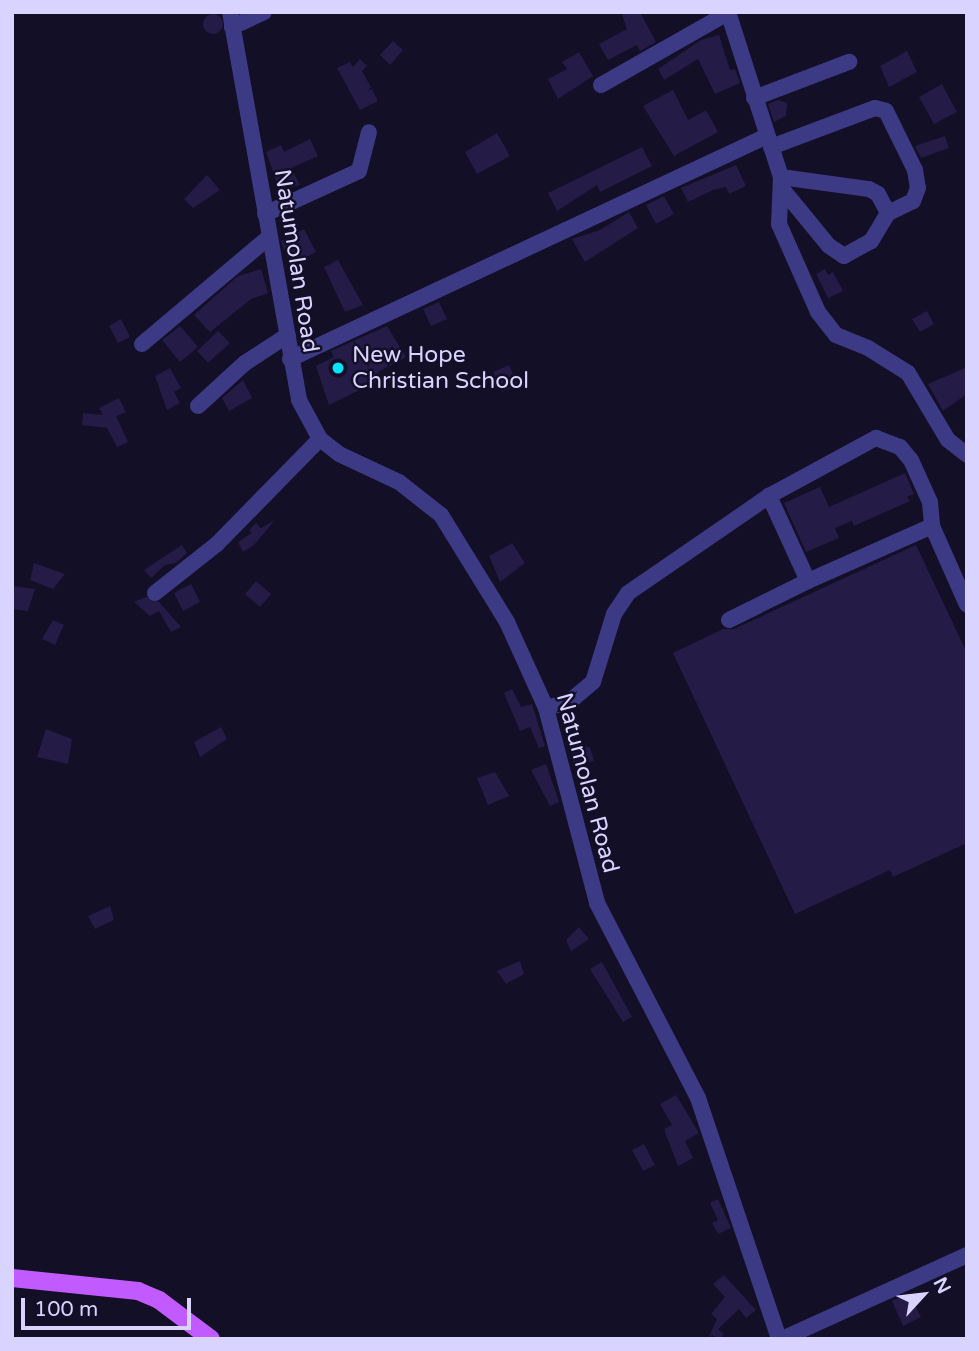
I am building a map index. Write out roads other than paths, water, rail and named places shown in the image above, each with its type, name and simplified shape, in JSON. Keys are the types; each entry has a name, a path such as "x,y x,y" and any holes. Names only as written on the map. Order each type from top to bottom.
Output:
{"main road":[{"path":"12,1278 138,1291 159,1300 211,1339"}],"street":[{"path":"231,20 264,12"},
{"path":"290,359 769,142 875,108 887,111 915,170 918,188 913,201 888,213 871,241 844,256 829,246 782,184 769,142 754,98 728,13 601,85"},
{"name":"Natumolan Road","path":"231,20 299,400 320,439 349,460 416,492 441,515 507,622 546,708 597,903 698,1098 780,1339"},
{"path":"754,98 849,62"},
{"path":"265,214 359,171 369,132"},
{"path":"782,184 869,189 882,199 888,213"},
{"path":"782,184 779,224 830,330 908,373 948,440 967,454"},
{"path":"142,344 269,237"},
{"path":"198,406 245,363 288,335"},
{"path":"155,593 217,544 320,439"},
{"path":"546,708 569,702 593,682 614,614 628,593 769,496 867,441 889,440 900,447 916,469 930,502 932,526 967,605"},
{"path":"769,496 808,581"},
{"path":"729,620 808,581 932,526"},
{"path":"780,1339 967,1255"}],"place":[{"name":"New Hope Christian School","path":"338,368"}]}
